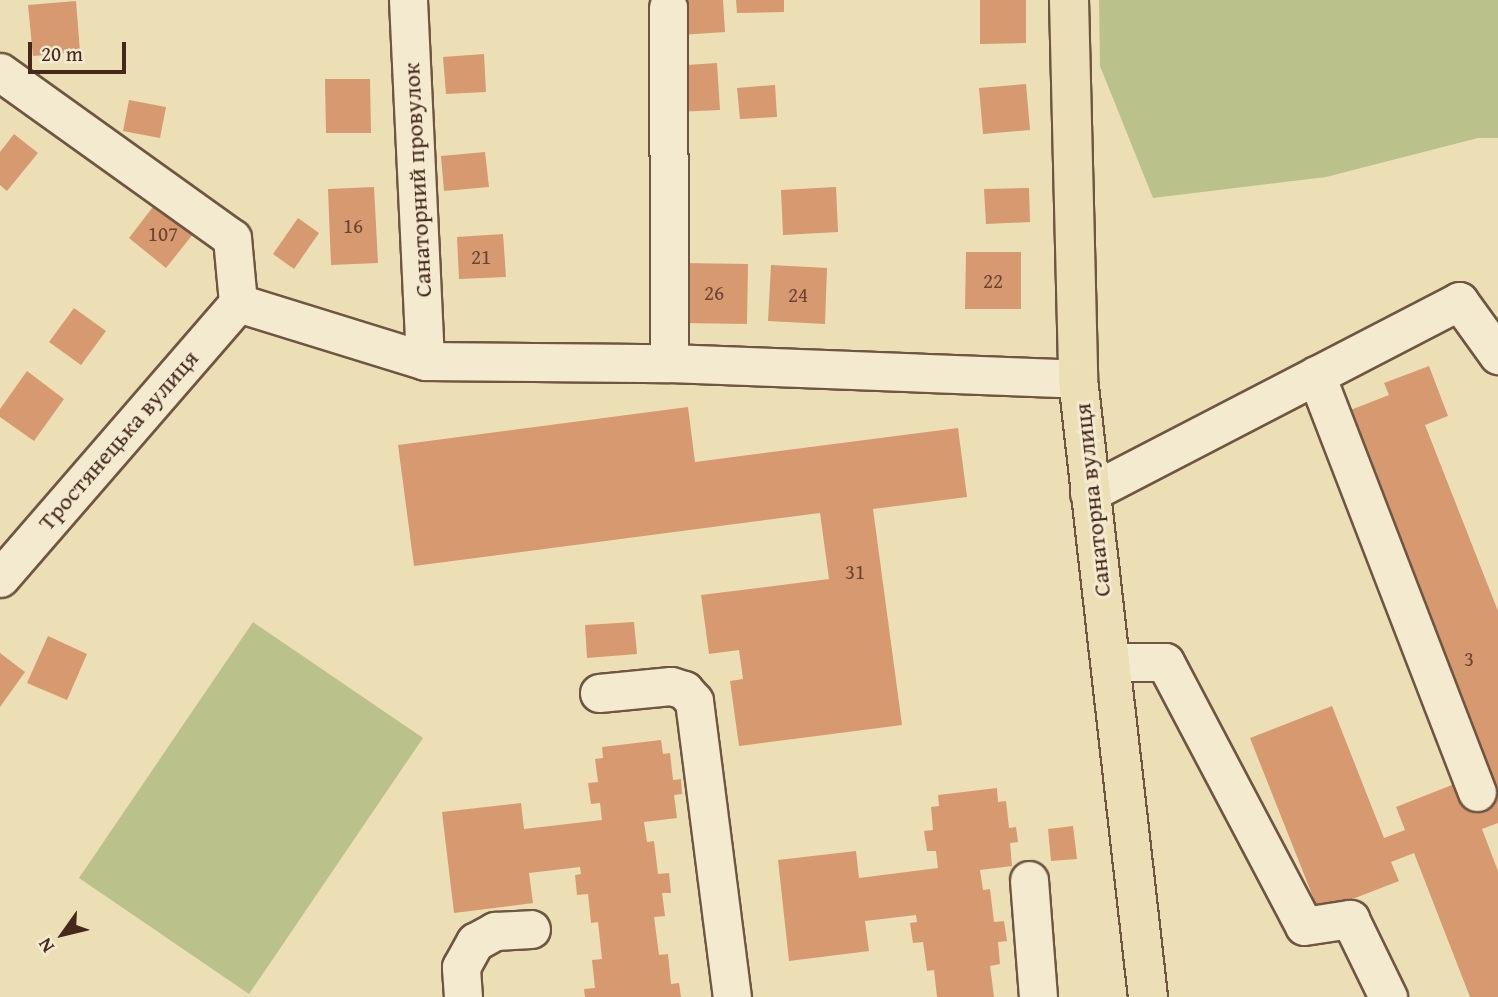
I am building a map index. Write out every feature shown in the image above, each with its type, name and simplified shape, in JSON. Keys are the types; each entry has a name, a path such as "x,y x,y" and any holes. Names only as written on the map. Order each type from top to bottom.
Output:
{"main road":[{"name":"Санаторна вулиця","path":"1069,0 1078,379 1148,997"}],"street":[{"name":"Санаторний провулок","path":"408,0 425,361"},
{"path":"668,7 669,363"},
{"path":"0,72 232,238 237,303 425,361 669,363 1078,379"},
{"path":"1089,492 1459,301 1498,355"},
{"name":"Тростянецька вулиця","path":"0,578 237,303"},
{"path":"1316,375 1477,792"},
{"path":"1109,662 1165,662 1304,926 1350,919 1388,997"},
{"path":"599,693 671,686 684,690 694,701 732,997"},
{"path":"1029,880 1038,997"},
{"path":"464,997 461,967 475,942 495,931 530,929"}],"green space":[{"path":"1099,0 1498,0 1498,138 1478,138 1326,177 1153,198 1100,66"},
{"path":"253,622 423,738 249,994 79,878"}],"building":[{"path":"678,0 723,0 725,32 680,35"},
{"path":"736,0 784,0 784,12 737,13"},
{"path":"980,0 1026,0 1026,43 980,44"},
{"path":"76,1 80,52 33,56 28,5"},
{"path":"484,54 486,92 446,94 443,57"},
{"path":"717,63 720,110 675,112 672,66"},
{"path":"325,79 370,79 371,133 326,133"},
{"path":"1026,84 1030,130 983,134 979,88"},
{"path":"775,85 777,117 740,119 737,88"},
{"path":"129,100 166,107 160,138 123,131"},
{"path":"14,134 38,153 7,191 0,185 0,152"},
{"path":"485,152 489,187 444,191 441,156"},
{"path":"374,187 378,263 331,265 328,189"},
{"path":"836,187 838,232 783,235 781,190"},
{"path":"1029,188 1030,222 986,224 984,189"},
{"path":"159,199 197,229 166,268 129,238"},
{"path":"298,218 319,233 294,269 273,254"},
{"path":"503,234 506,277 459,279 457,237"},
{"path":"966,252 1021,252 1021,309 965,309"},
{"path":"682,263 748,264 747,324 681,323"},
{"path":"771,265 827,268 825,324 768,321"},
{"path":"74,308 106,331 81,365 49,342"},
{"path":"1429,366 1448,416 1425,425 1498,611 1498,823 1482,829 1498,871 1498,997 1470,997 1414,853 1391,862 1399,881 1319,912 1250,738 1332,706 1384,838 1405,830 1396,807 1462,781 1343,413 1389,395 1384,383"},
{"path":"27,371 64,399 34,441 0,417 0,409"},
{"path":"688,407 695,462 958,428 967,497 873,509 902,725 739,746 730,681 743,679 739,650 709,654 701,595 829,579 820,513 414,566 398,445"},
{"path":"634,622 637,654 587,658 585,625"},
{"path":"48,636 87,654 67,700 27,683"},
{"path":"0,653 25,672 0,707"},
{"path":"661,740 663,754 670,753 673,780 681,779 682,794 674,795 677,818 644,822 647,842 654,841 658,874 669,873 671,893 662,893 665,916 654,917 659,955 668,954 671,984 679,983 681,997 585,997 584,989 595,988 592,960 602,959 598,922 591,923 588,894 577,895 575,875 581,874 580,867 529,873 533,903 454,913 442,812 521,803 524,829 602,820 600,803 591,804 588,783 598,782 595,759 603,758 602,747"},
{"path":"997,788 998,802 1006,801 1009,828 1016,827 1018,842 1010,843 1012,866 980,870 983,890 990,889 994,922 1004,921 1007,941 998,942 1000,964 990,966 994,997 937,997 934,970 927,971 923,942 913,943 910,923 917,922 916,915 865,921 869,951 789,961 778,860 856,851 859,878 938,868 936,851 927,851 924,831 933,830 931,807 939,806 938,795"},
{"path":"1073,826 1077,859 1051,861 1048,829"}]}
